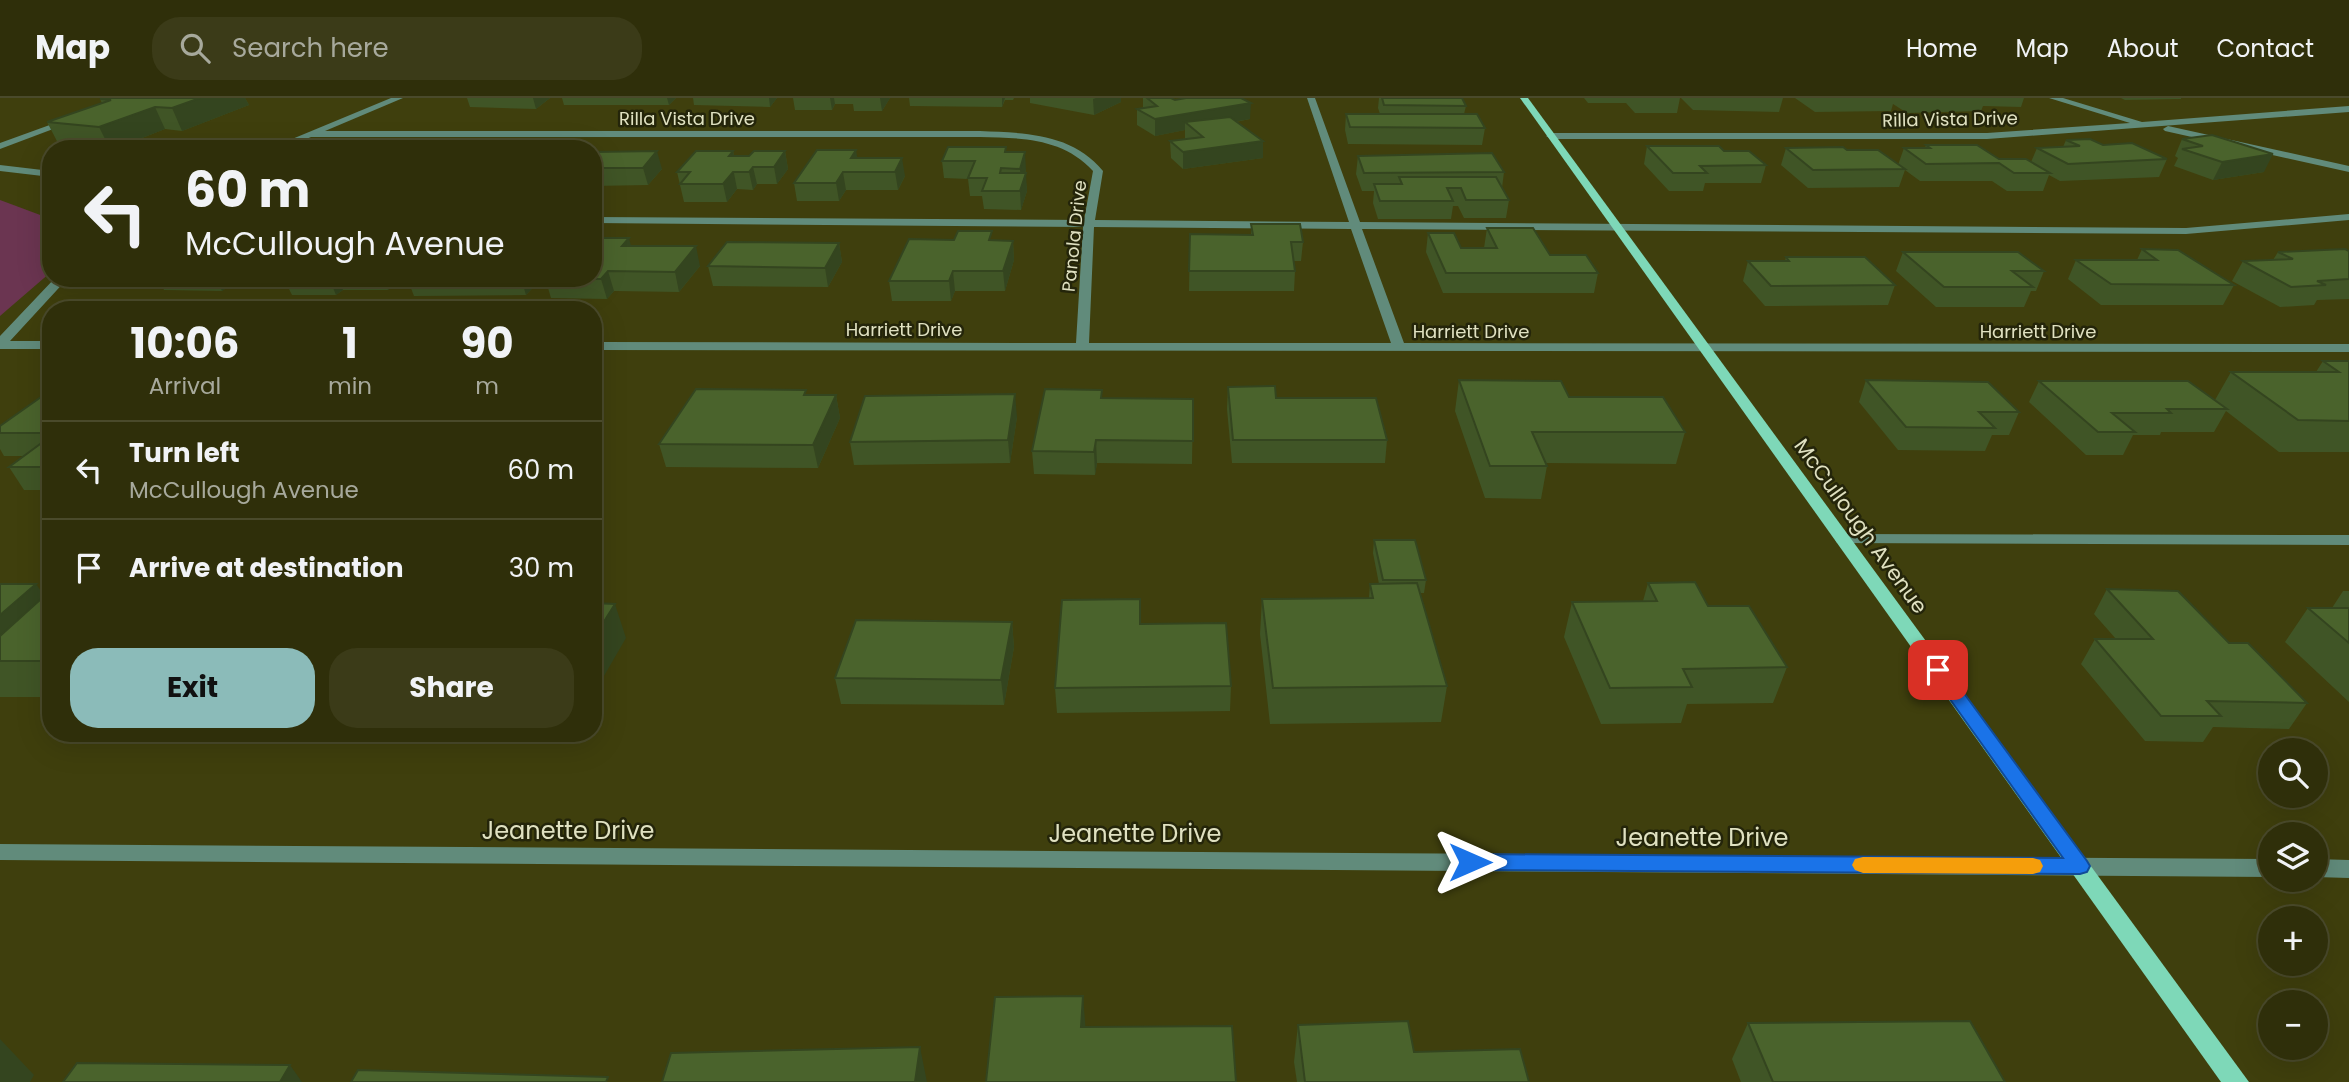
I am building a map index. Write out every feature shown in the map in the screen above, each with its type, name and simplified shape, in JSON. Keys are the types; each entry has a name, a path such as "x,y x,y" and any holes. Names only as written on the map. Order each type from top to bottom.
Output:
{"main road":[{"name":"McCullough Avenue","path":"1524,98 2236,1082"}],"street":[{"path":"293,140 399,98"},
{"path":"1311,98 1399,348"},
{"path":"2053,98 2149,125 2349,169"},
{"name":"Rilla Vista Drive","path":"1551,136 1987,136 2349,109"},
{"path":"0,146 84,116"},
{"name":"Rilla Vista Drive","path":"307,134 980,134 1025,136 1065,144"},
{"name":"Panola Drive","path":"1065,144 1088,157 1098,171 1089,221 1082,347"},
{"path":"0,168 42,173"},
{"path":"602,220 1089,221 2186,231 2349,217"},
{"path":"0,345 54,287"},
{"path":"0,345 42,345"},
{"name":"Harriett Drive","path":"602,346 2349,348"},
{"path":"1843,539 2349,540"},
{"name":"Jeanette Drive","path":"0,852 2258,868"},
{"path":"2328,868 2349,869"}],"shaded area":[{"path":"0,200 42,216 42,280 0,316"}],"building":[{"path":"200,98 172,108 155,107 99,127 47,122 111,100 100,99"},
{"path":"1147,98 1241,98 1251,103 1155,119 1137,109 1157,106"},
{"path":"1382,98 1462,98 1466,106 1384,105"},
{"path":"1346,114 1477,114 1485,128 1350,127"},
{"path":"1230,117 1263,141 1183,152 1170,141 1203,137 1185,122"},
{"path":"2212,135 2273,154 2222,162 2182,149 2203,146 2182,139"},
{"path":"2090,139 2103,145 2132,143 2167,159 2068,164 2037,148 2080,146 2066,140"},
{"path":"1926,145 1977,145 1999,159 2026,159 2050,173 2014,173 1999,163 1926,164 1904,148 1930,148"},
{"path":"1647,146 1719,146 1724,151 1749,151 1766,165 1700,166 1707,173 1673,173"},
{"path":"948,147 1006,147 1005,152 1025,152 1020,169 1001,168 1000,173 1026,173 1020,191 982,191 987,178 968,178 975,161 942,161"},
{"path":"1843,147 1847,150 1878,150 1905,169 1813,170 1786,148"},
{"path":"817,150 856,150 851,158 902,158 895,172 843,172 836,183 794,183"},
{"path":"657,151 643,168 602,168 602,152"},
{"path":"696,151 733,151 729,156 749,156 754,151 785,151 774,167 753,167 749,172 733,172 723,184 680,184 690,172 677,172"},
{"path":"1492,153 1504,172 1364,173 1358,156"},
{"path":"1399,177 1496,177 1509,200 1466,200 1461,188 1447,188 1453,201 1380,201 1374,184 1402,184"},
{"path":"1251,224 1300,224 1303,242 1291,242 1295,271 1189,271 1190,234 1253,235"},
{"path":"1487,228 1533,228 1550,255 1586,255 1598,273 1446,273 1428,233 1454,233 1461,248 1497,248"},
{"path":"958,231 992,231 989,240 1013,241 1003,271 953,271 949,281 889,281 909,239 954,240"},
{"path":"602,238 629,238 622,246 696,246 675,272 608,271 602,278"},
{"path":"727,242 839,243 825,268 708,266"},
{"path":"2142,249 2178,250 2234,285 2111,284 2076,260 2157,260"},
{"path":"2349,251 2349,279 2317,281 2326,285 2291,287 2243,261 2293,259 2278,252"},
{"path":"1903,252 2018,252 2044,271 2012,271 2033,287 1944,287"},
{"path":"1786,257 1865,257 1895,285 1771,286 1748,261 1789,261"},
{"path":"2323,361 2349,361 2349,421 2298,420 2231,372 2339,372"},
{"path":"1459,380 1561,381 1569,397 1663,397 1685,432 1532,432 1547,466 1490,466"},
{"path":"1866,380 1988,382 2019,412 1979,412 1995,428 1906,427"},
{"path":"2039,381 2188,381 2227,409 2112,413 2135,432 2098,432"},
{"path":"1275,386 1276,398 1376,398 1387,440 1233,440 1228,387"},
{"path":"696,389 806,390 804,395 836,395 813,445 659,444"},
{"path":"1045,389 1102,390 1101,398 1193,399 1193,441 1096,440 1094,452 1032,451"},
{"path":"1015,394 1008,440 850,442 865,396"},
{"path":"42,396 42,433 0,433 0,426"},
{"path":"42,443 42,467 9,467"},
{"path":"1374,540 1415,540 1426,580 1383,580"},
{"path":"1695,582 1708,606 1749,606 1787,667 1683,669 1692,687 1610,688 1572,602 1657,601 1648,583"},
{"path":"1417,583 1447,686 1273,688 1262,599 1373,598 1370,584"},
{"path":"0,584 36,584 0,615"},
{"path":"2107,589 2178,591 2229,643 2248,643 2307,703 2207,701 2221,716 2161,716 2095,639 2153,639"},
{"path":"42,598 42,661 0,661 0,636"},
{"path":"1140,599 1140,624 1226,623 1231,686 1055,688 1062,600"},
{"path":"602,603 615,604 602,625"},
{"path":"2308,608 2349,608 2349,643"},
{"path":"856,620 1012,622 1001,680 835,678"},
{"path":"1083,996 1081,1027 1232,1026 1236,1082 986,1082 995,997"},
{"path":"1408,1021 1414,1052 1520,1049 1529,1082 1305,1082 1298,1025"},
{"path":"1970,1021 2005,1082 1773,1082 1748,1023"},
{"path":"920,1047 915,1082 662,1082 671,1053"},
{"path":"77,1063 290,1065 280,1082 63,1082"},
{"path":"358,1070 608,1077 606,1082 351,1082"}],"slow traffic":[{"path":"1863,865 2033,866"}],"route":[{"path":"1470,862 2080,866 1938,670"}]}
